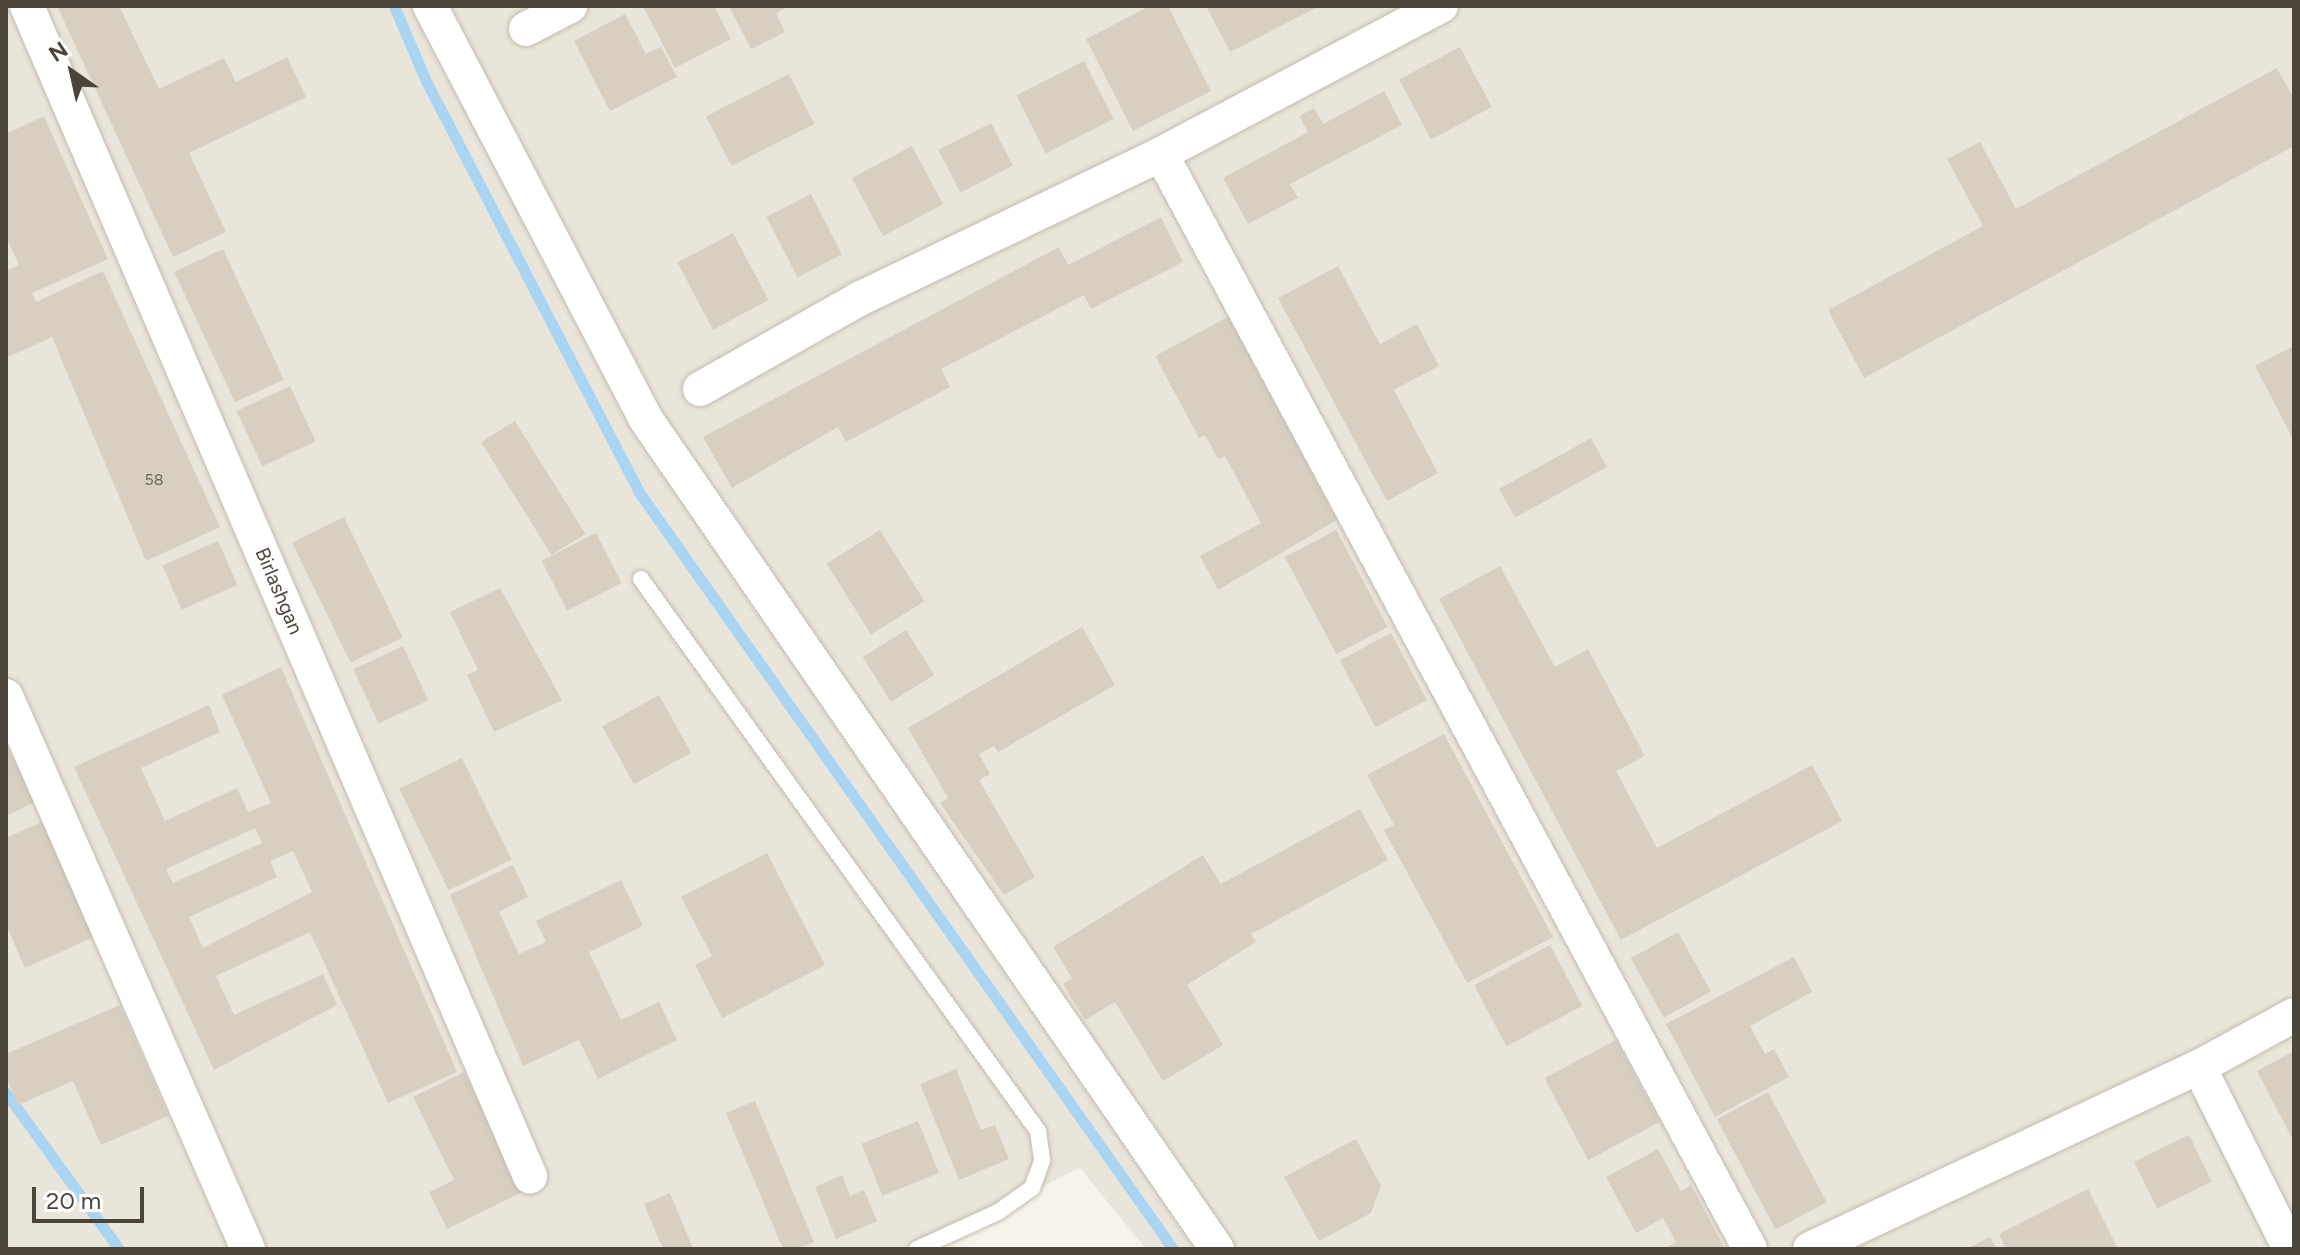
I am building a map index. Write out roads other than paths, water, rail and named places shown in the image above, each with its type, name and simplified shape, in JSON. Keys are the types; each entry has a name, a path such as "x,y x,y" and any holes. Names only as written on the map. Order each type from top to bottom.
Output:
{"street":[{"name":"Birlashgan","path":"27,6 530,1176"},
{"path":"430,6 645,418 1217,1249"},
{"path":"526,29 570,6"},
{"path":"700,389 859,299 1161,154 1441,6"},
{"path":"1161,154 1750,1249"},
{"path":"6,696 248,1249"},
{"path":"1810,1249 2199,1067 2294,1015"},
{"path":"2199,1067 2290,1249"}],"lane":[{"path":"641,579 1038,1131 1042,1161 1032,1188 998,1212 917,1249"}],"waterway":[{"path":"394,6 426,81 641,495 1173,1249"},
{"path":"6,1093 119,1249"}]}
